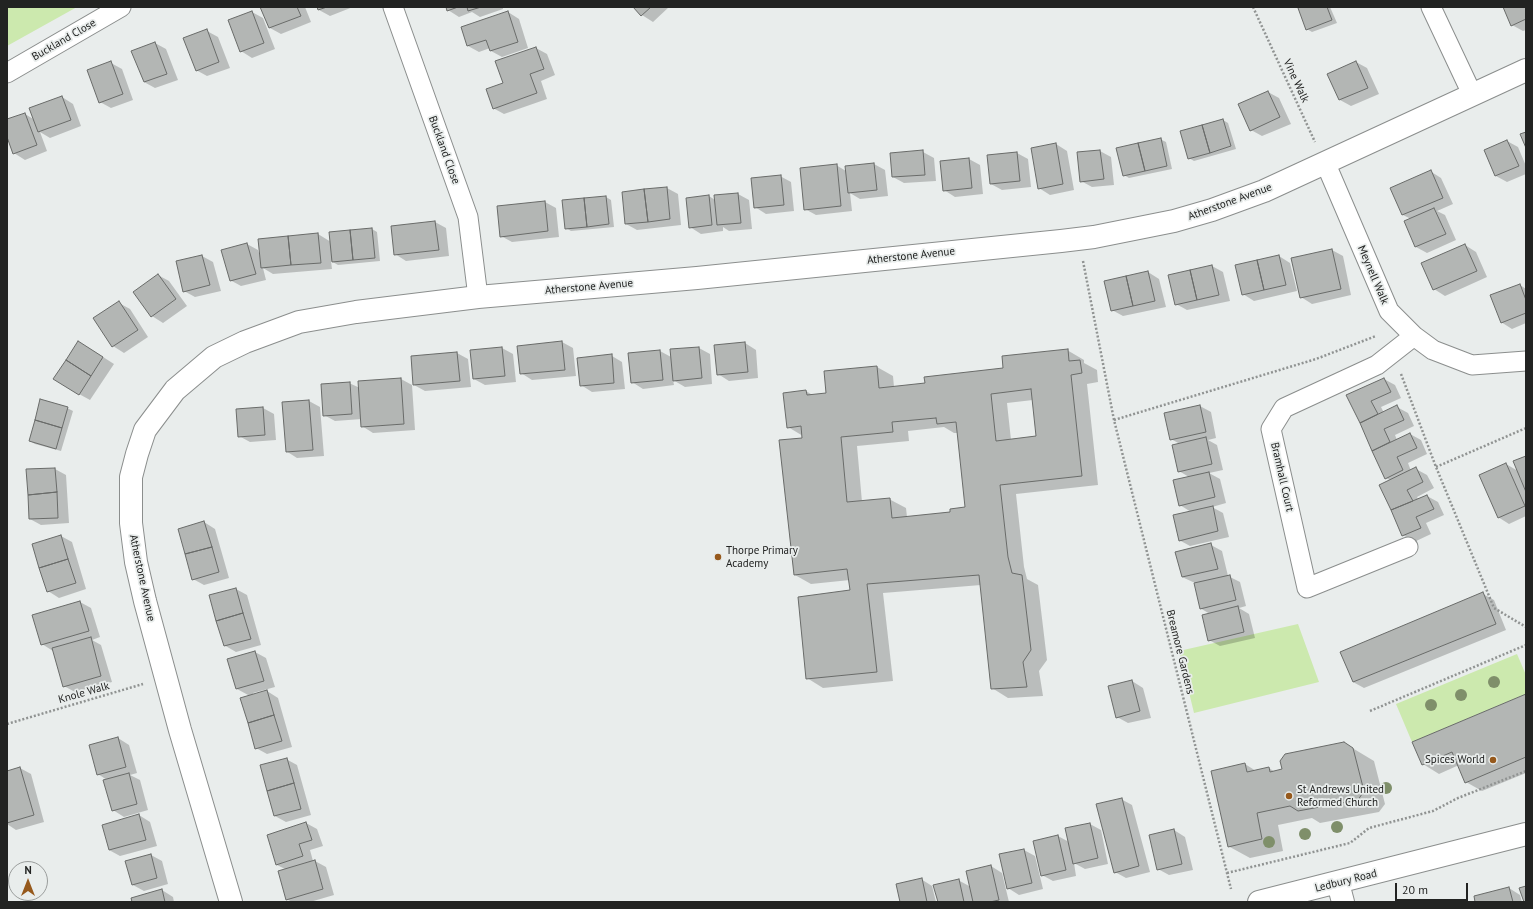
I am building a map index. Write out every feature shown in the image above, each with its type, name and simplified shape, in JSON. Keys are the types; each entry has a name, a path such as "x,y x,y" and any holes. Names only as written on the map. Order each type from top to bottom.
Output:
{"street":[{"name":"Buckland Close","path":"7,73 121,7"},
{"name":"Buckland Close","path":"393,7 468,217 478,297"},
{"path":"1431,7 1472,94"},
{"name":"Atherstone Avenue","path":"231,902 180,730 145,601 136,562 131,523 131,477 145,430 175,390 214,357 245,342 299,322 364,311 478,297 697,278 1094,237 1174,221 1212,210 1264,191 1526,70"},
{"name":"Meynell Walk","path":"1324,162 1389,311 1414,336 1433,350 1472,365 1526,361"},
{"name":"Bramhall Court","path":"1408,547 1307,588 1271,429 1284,408 1377,365 1414,336"},
{"name":"Ledbury Road","path":"1260,902 1341,893 1526,834"}],"path":[{"name":"Vine Walk","path":"1253,7 1324,162"},
{"name":"Breamore Gardens","path":"1081,253 1114,420 1231,889"},
{"path":"1114,420 1309,361 1381,334"},
{"path":"1393,353 1436,467 1494,608 1526,627"},
{"path":"1436,467 1526,428"},
{"path":"1370,711 1526,645"},
{"name":"Knole Walk","path":"7,724 166,678"},
{"path":"1227,873 1350,843 1369,828 1433,811 1458,798 1526,771"}],"green space":[{"path":"7,7 77,7 7,46"},
{"path":"1298,624 1319,682 1194,713 1179,651"},
{"path":"1517,654 1526,675 1526,694 1412,742 1396,704"}],"building":[{"path":"260,7 297,7 301,16 269,28"},
{"path":"317,7 327,7 318,10"},
{"path":"446,7 458,7 447,11"},
{"path":"467,7 481,7 468,11"},
{"path":"633,7 651,7 641,16"},
{"path":"1327,7 1332,20 1306,30 1298,8"},
{"path":"1503,7 1526,7 1526,19 1511,26"},
{"path":"252,11 264,43 240,52 228,20"},
{"path":"508,11 518,42 490,51 486,40 467,46 461,27"},
{"path":"207,29 219,62 196,71 183,38"},
{"path":"155,42 167,74 144,82 131,51"},
{"path":"536,47 544,69 530,74 537,93 493,109 486,89 503,83 495,61"},
{"path":"111,61 123,94 99,103 87,70"},
{"path":"1356,61 1368,88 1339,100 1327,74"},
{"path":"1268,91 1280,117 1250,131 1238,104"},
{"path":"62,96 71,120 38,132 29,108"},
{"path":"25,113 37,145 13,154 7,137 7,119"},
{"path":"1223,119 1231,146 1210,153 1202,125"},
{"path":"1202,125 1210,153 1188,159 1180,131"},
{"path":"1526,132 1526,148 1520,134"},
{"path":"1161,138 1167,166 1145,171 1138,143"},
{"path":"1507,140 1519,166 1495,176 1484,150"},
{"path":"1056,143 1063,184 1038,189 1031,148"},
{"path":"1138,143 1145,171 1123,176 1116,148"},
{"path":"923,150 925,175 892,177 890,153"},
{"path":"1100,150 1104,179 1080,182 1077,152"},
{"path":"1017,152 1020,181 990,184 987,155"},
{"path":"969,158 972,188 943,191 940,161"},
{"path":"874,163 877,190 848,193 845,166"},
{"path":"837,164 841,206 804,210 800,168"},
{"path":"1431,170 1443,198 1402,215 1390,188"},
{"path":"781,175 784,205 754,208 751,178"},
{"path":"667,187 670,219 648,222 644,189"},
{"path":"644,189 648,222 625,224 622,192"},
{"path":"738,193 741,223 717,225 714,195"},
{"path":"709,195 712,225 689,228 686,198"},
{"path":"606,196 609,224 587,227 584,198"},
{"path":"584,198 587,227 565,229 562,200"},
{"path":"545,201 548,231 500,237 497,206"},
{"path":"1434,208 1446,234 1415,247 1404,221"},
{"path":"435,221 439,250 394,255 391,226"},
{"path":"372,228 375,258 353,260 350,230"},
{"path":"350,230 353,260 332,262 329,232"},
{"path":"318,233 321,263 291,265 288,236"},
{"path":"288,236 291,265 261,268 258,239"},
{"path":"247,243 256,274 230,281 221,250"},
{"path":"1465,244 1477,271 1433,290 1421,263"},
{"path":"1332,249 1341,289 1300,298 1291,258"},
{"path":"202,255 210,285 183,292 176,261"},
{"path":"1279,255 1286,285 1264,290 1257,260"},
{"path":"1257,260 1264,290 1242,295 1235,265"},
{"path":"1212,265 1219,295 1197,300 1190,270"},
{"path":"1190,270 1197,300 1175,305 1168,275"},
{"path":"1148,271 1155,301 1133,306 1126,276"},
{"path":"158,274 176,299 151,317 133,292"},
{"path":"1126,276 1133,306 1111,311 1104,281"},
{"path":"1520,284 1526,300 1526,313 1501,323 1490,295"},
{"path":"119,301 138,330 112,347 93,318"},
{"path":"78,341 103,357 91,376 66,360"},
{"path":"562,341 565,370 520,374 517,346"},
{"path":"745,342 748,372 717,375 714,345"},
{"path":"502,347 505,376 473,379 470,350"},
{"path":"699,347 702,378 673,381 670,349"},
{"path":"1068,349 1069,361 1080,360 1082,373 1071,375 1082,476 1000,485 1008,557 1012,573 1022,575 1031,650 1023,662 1027,687 991,689 979,575 867,584 877,672 806,679 798,597 850,590 847,569 794,575 779,440 802,438 801,426 787,428 783,393 806,390 807,395 826,393 824,371 877,366 879,388 925,383 924,377 1003,368 1002,356","holes":["1031,389 1036,436 996,441 991,394","936,418 937,424 956,422 965,507 950,509 950,512 892,518 890,498 847,502 841,437 893,432 892,422"]},
{"path":"660,350 663,380 631,383 628,353"},
{"path":"457,352 460,381 413,385 411,356"},
{"path":"612,354 614,383 580,386 577,358"},
{"path":"66,360 91,376 79,395 53,379"},
{"path":"401,378 404,424 361,427 358,381"},
{"path":"1384,378 1391,392 1371,401 1378,414 1360,423 1346,395"},
{"path":"350,382 352,414 323,416 321,384"},
{"path":"40,399 68,407 62,428 35,420"},
{"path":"309,400 313,450 286,452 282,402"},
{"path":"1200,405 1206,432 1170,440 1164,413"},
{"path":"1397,405 1404,420 1384,429 1390,442 1372,451 1360,423"},
{"path":"263,407 265,435 238,437 236,409"},
{"path":"35,420 62,428 56,449 29,441"},
{"path":"1410,433 1417,448 1397,457 1403,470 1385,479 1372,451"},
{"path":"1206,437 1212,464 1178,472 1172,445"},
{"path":"1526,456 1526,492 1513,461"},
{"path":"1506,463 1525,506 1498,518 1479,475"},
{"path":"1416,467 1423,482 1407,490 1413,501 1391,510 1379,485"},
{"path":"55,468 57,492 28,495 26,469"},
{"path":"1209,472 1215,497 1179,506 1173,480"},
{"path":"57,492 58,518 29,519 28,495"},
{"path":"1427,495 1434,509 1416,517 1421,528 1402,536 1391,510"},
{"path":"1213,506 1218,531 1179,541 1173,515"},
{"path":"204,521 212,547 185,554 178,529"},
{"path":"61,535 68,559 39,568 32,544"},
{"path":"1211,543 1218,569 1182,577 1175,552"},
{"path":"212,547 219,572 192,580 185,554"},
{"path":"68,559 76,583 47,592 39,568"},
{"path":"1230,575 1236,600 1200,609 1194,583"},
{"path":"236,588 243,613 216,621 209,595"},
{"path":"1483,592 1496,624 1353,682 1340,652"},
{"path":"80,601 89,631 41,645 32,615"},
{"path":"1238,606 1244,632 1208,641 1202,615"},
{"path":"243,613 251,639 224,646 216,621"},
{"path":"91,637 101,676 63,687 52,648"},
{"path":"255,651 264,681 236,689 227,659"},
{"path":"1132,680 1140,711 1116,718 1108,686"},
{"path":"267,690 274,715 248,723 240,698"},
{"path":"1526,694 1526,757 1465,783 1452,752 1422,765 1412,742"},
{"path":"274,715 282,741 255,749 248,723"},
{"path":"118,737 126,767 97,775 89,745"},
{"name":"St Andrews United Reformed Church","path":"1344,742 1353,748 1364,791 1358,800 1298,811 1290,806 1257,813 1262,839 1228,847 1211,771 1245,763 1247,772 1269,767 1270,772 1282,769 1280,761 1285,754"},
{"path":"287,758 294,783 267,791 260,765"},
{"path":"20,767 34,815 7,823 7,771"},
{"path":"129,773 137,804 112,811 103,780"},
{"path":"294,783 301,809 274,816 267,791"},
{"path":"1122,798 1139,866 1114,873 1096,804"},
{"path":"139,814 146,840 109,850 102,825"},
{"path":"306,822 312,840 299,844 303,856 276,865 267,835"},
{"path":"1090,823 1098,858 1073,864 1065,828"},
{"path":"1174,829 1182,864 1157,870 1149,835"},
{"path":"1058,835 1066,870 1041,876 1033,841"},
{"path":"1024,849 1032,883 1007,889 999,854"},
{"path":"151,854 157,878 132,885 125,861"},
{"path":"315,860 323,889 286,900 278,871"},
{"path":"991,865 999,900 990,902 973,902 966,871"},
{"path":"922,878 927,902 900,902 896,884"},
{"path":"959,879 964,902 938,902 933,885"},
{"path":"1526,886 1526,902 1524,902 1519,888"},
{"path":"1509,887 1513,902 1475,902 1474,896"},
{"path":"162,889 165,902 132,902 131,898"}],"place":[{"name":"Thorpe Primary Academy","path":"718,557"},
{"name":"Spices World","path":"1493,760"},
{"name":"St Andrews United Reformed Church","path":"1289,796"}]}
